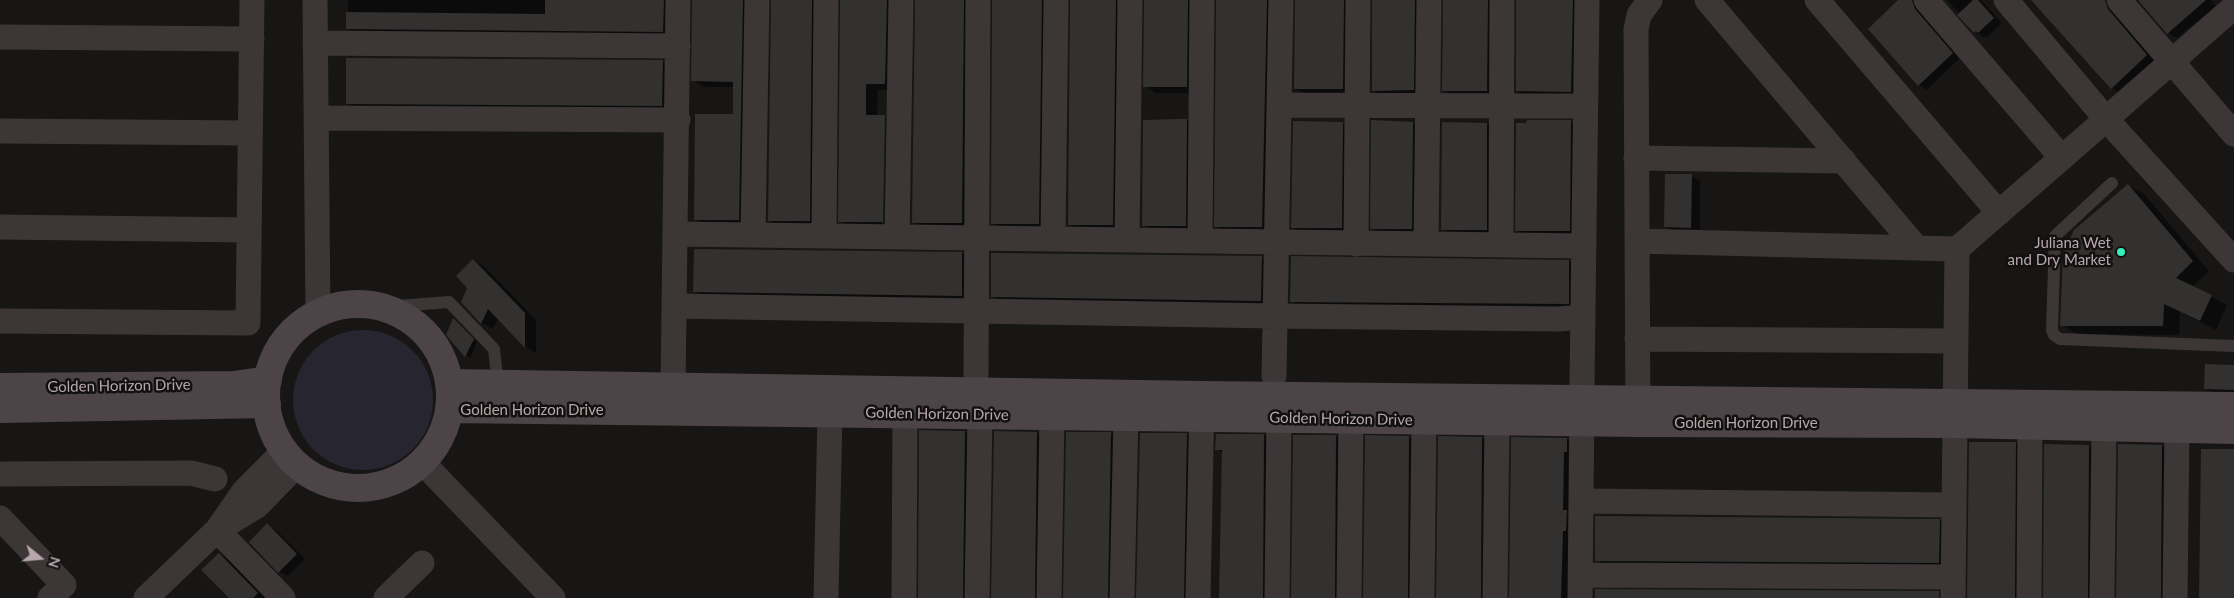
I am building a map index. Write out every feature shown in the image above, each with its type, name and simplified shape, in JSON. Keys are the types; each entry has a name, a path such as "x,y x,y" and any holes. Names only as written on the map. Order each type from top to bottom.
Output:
{"street":[{"path":"0,321 248,323 252,0"},
{"path":"315,0 318,313"},
{"path":"673,387 678,120 678,0"},
{"path":"753,235 757,0"},
{"path":"824,236 826,0"},
{"path":"897,236 901,0"},
{"path":"976,376 978,0"},
{"path":"1053,238 1056,0"},
{"path":"1127,240 1130,0"},
{"path":"1200,241 1202,0"},
{"path":"1274,376 1281,0"},
{"path":"1356,244 1358,0"},
{"path":"1426,244 1430,0"},
{"path":"1501,245 1502,0"},
{"path":"1587,0 1580,586 1953,588 1957,248"},
{"path":"1638,411 1636,29 1639,15 1650,0"},
{"path":"1707,0 1916,247"},
{"path":"1817,0 1999,213"},
{"path":"1926,0 2062,158"},
{"path":"2006,0 2101,124 2231,252"},
{"path":"2119,0 2234,134"},
{"path":"1637,241 1957,248 2101,124 2230,7"},
{"path":"0,37 252,39"},
{"path":"315,44 678,46"},
{"path":"1279,105 1585,106"},
{"path":"316,118 678,120"},
{"path":"0,131 250,133"},
{"path":"1636,158 1844,161"},
{"path":"0,227 249,230"},
{"path":"675,234 1584,246"},
{"path":"351,304 368,304 386,308 416,324 428,336 445,366 449,396 440,438 422,462 397,479 368,488 352,488 322,481 290,458 276,436 267,392 280,348 290,334 318,313 351,304"},
{"path":"674,306 1275,316 1558,319 1583,317"},
{"path":"1638,339 1956,342"},
{"name":"Golden Horizon Drive","path":"449,396 498,384 673,387 1202,406 1582,402 1638,411 1955,413 2234,406"},
{"name":"Golden Horizon Drive","path":"0,387 234,385 267,392"},
{"name":"Golden Horizon Drive","path":"0,409 267,392"},
{"name":"Golden Horizon Drive","path":"449,396 830,413 905,414 1126,416 1202,406 1278,418 1497,421 1582,402"},
{"path":"1198,598 1202,406"},
{"path":"826,598 830,413"},
{"name":"Golden Horizon Drive","path":"1955,413 2030,425 2234,430"},
{"path":"904,598 905,414"},
{"path":"977,598 980,414"},
{"path":"1049,598 1052,415"},
{"path":"1122,598 1126,416"},
{"path":"1277,598 1278,418"},
{"path":"1349,598 1351,419"},
{"path":"1422,598 1424,420"},
{"path":"1495,598 1497,421"},
{"path":"2029,598 2030,425"},
{"path":"2102,598 2104,427"},
{"path":"2175,598 2176,428"},
{"path":"158,594 218,530 244,491 290,458"},
{"path":"422,462 553,598"},
{"path":"0,474 190,473 215,479"},
{"path":"1581,501 1954,505"},
{"path":"0,518 64,584 50,598"},
{"path":"218,530 284,598"},
{"path":"391,596 422,563"}],"lane":[{"path":"2112,183 2055,236 2052,330 2054,335 2060,340 2234,346"},
{"path":"386,308 449,302 494,349 498,384"}],"shaded area":[{"path":"363,330 377,331 390,335 412,351 428,373 432,386 432,414 428,427 412,449 390,465 377,469 363,470 349,469 336,465 314,449 298,427 294,414 293,400 294,386 298,373 314,351 336,335 349,331"}],"building":[{"path":"545,0 664,0 663,32 346,29 346,12 545,14"},
{"path":"692,0 743,0 739,220 694,220 695,114 733,114 733,82 691,81"},
{"path":"771,0 812,0 810,221 768,221"},
{"path":"840,0 887,0 885,84 866,84 866,115 885,115 883,222 838,222"},
{"path":"915,0 964,0 962,223 912,223"},
{"path":"992,0 1042,0 1039,224 991,224"},
{"path":"1070,0 1116,0 1113,225 1068,225"},
{"path":"1144,0 1188,0 1187,87 1143,87"},
{"path":"1216,0 1267,0 1262,227 1214,227"},
{"path":"1295,0 1344,0 1343,89 1294,89"},
{"path":"1372,0 1415,0 1414,90 1372,91"},
{"path":"1443,0 1488,0 1487,91 1442,91"},
{"path":"1516,0 1573,0 1571,92 1516,91"},
{"path":"1898,0 1912,0 1915,9 1953,53 1918,86 1868,29"},
{"path":"1973,0 1978,0 1994,18 1978,33 1976,31 1974,33 1957,15"},
{"path":"2031,0 2105,0 2108,9 2147,55 2111,89"},
{"path":"2138,0 2206,0 2167,34"},
{"path":"346,58 663,60 662,106 346,104"},
{"path":"1187,119 1186,226 1142,226 1143,120"},
{"path":"1371,120 1413,122 1412,229 1370,229"},
{"path":"1527,120 1571,120 1570,231 1515,231 1516,123 1526,123"},
{"path":"1293,121 1343,122 1342,228 1291,228"},
{"path":"1442,122 1487,123 1487,230 1441,230"},
{"path":"1665,174 1692,174 1691,228 1664,227"},
{"path":"2128,184 2193,261 2176,278 2212,295 2200,321 2164,304 2163,326 2060,326 2063,254 2074,230"},
{"path":"694,249 962,252 962,296 693,292"},
{"path":"991,253 1262,256 1261,301 991,297"},
{"path":"1291,256 1569,260 1569,304 1290,302"},
{"path":"473,259 525,313 525,348 488,309 481,324 461,302 467,288 456,276"},
{"path":"453,318 474,339 465,357 446,335"},
{"path":"2205,364 2234,365 2234,390 2204,389"},
{"path":"919,430 965,431 963,598 918,598"},
{"path":"994,431 1037,432 1035,598 991,598"},
{"path":"1066,432 1111,432 1108,598 1063,598"},
{"path":"1140,433 1187,433 1184,598 1136,598"},
{"path":"1216,434 1264,434 1263,598 1219,598 1222,450 1215,450"},
{"path":"1293,435 1336,435 1335,598 1291,598"},
{"path":"1365,435 1409,436 1408,598 1363,598"},
{"path":"1438,436 1482,437 1481,598 1436,598"},
{"path":"1511,437 1567,438 1567,452 1564,452 1563,510 1567,510 1566,531 1563,531 1561,598 1509,598"},
{"path":"1969,442 2016,442 2015,598 1967,598"},
{"path":"2044,444 2089,445 2088,598 2043,598"},
{"path":"2118,444 2162,445 2161,598 2116,598"},
{"path":"2201,449 2234,449 2234,598 2199,598"},
{"path":"1595,516 1940,519 1939,563 1595,561"},
{"path":"267,523 297,554 278,573 249,542"},
{"path":"219,553 258,593 253,598 229,598 201,570"},
{"path":"1595,589 1939,591 1939,598 1595,598"}],"place":[{"name":"Juliana Wet and Dry Market","path":"2121,252"}]}
